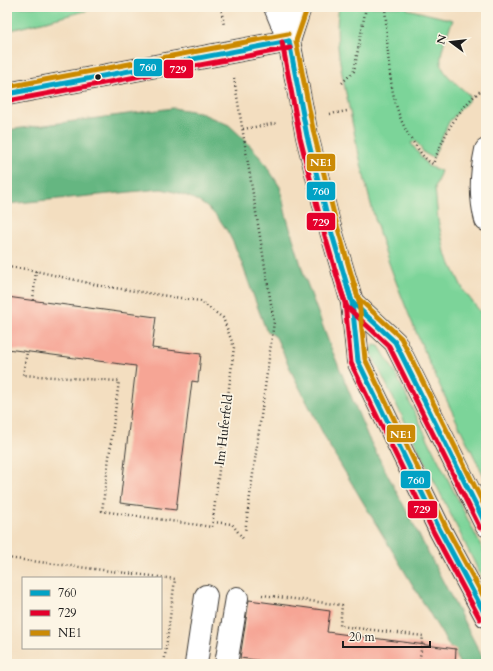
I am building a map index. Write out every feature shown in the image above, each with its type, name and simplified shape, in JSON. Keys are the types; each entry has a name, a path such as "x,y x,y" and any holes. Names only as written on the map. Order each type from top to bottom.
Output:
{"main road":[{"path":"275,7 289,41 309,144 329,224 352,302 358,361 440,530 486,616"},
{"path":"289,41 300,7"},
{"path":"7,94 289,41"},
{"path":"486,150 482,168 482,192 486,220"},
{"path":"352,302 395,342 486,525"},
{"path":"196,664 206,596"},
{"path":"226,664 237,598"}],"path":[{"path":"342,83 354,71 366,7"},
{"path":"385,7 394,96 398,116 405,132 427,161 433,164 441,141 452,122 486,87"},
{"path":"243,129 274,322 246,532"},
{"name":"Im Huferfeld","path":"7,267 36,271 102,286 200,301 223,318 234,346 213,522"},
{"path":"33,300 36,271"},
{"path":"27,352 23,375 119,381 102,511 212,527 213,522 232,524 244,540"},
{"path":"7,558 159,577"},
{"path":"162,577 175,579 164,664"},
{"path":"261,595 342,605 340,626 423,636 420,664"}],"green space":[{"path":"7,7 101,7 7,31"},
{"path":"339,7 407,7 407,9 453,20 442,52 441,64 449,76 470,96 468,101 449,122 433,158 424,153 416,141 411,143 428,166 441,171 435,187 438,220 445,252 464,291 486,319 486,480 428,360 382,244 364,178 342,73 337,33"},
{"path":"173,108 198,112 229,125 248,143 264,162 280,187 286,215 304,275 329,343 368,437 486,664 460,664 330,447 293,375 276,337 266,330 239,255 225,227 216,216 194,199 179,193 161,189 7,204 7,130"},
{"path":"374,345 379,346 393,369 486,556 486,586 370,351"}],"building":[{"path":"7,297 156,317 152,348 201,354 198,382 192,381 176,510 120,503 136,366 7,349"},
{"path":"249,600 330,611 327,632 456,649 455,664 287,664 240,658"}],"transit line":[{"name":"NE1","path":"307,9 296,41 314,134 336,222 359,301 365,359 446,527 486,601"},
{"name":"NE1","path":"7,87 288,34"},
{"name":"760","path":"289,41 307,136 329,224 352,302 358,361 440,530 486,616"},
{"name":"760","path":"7,94 289,41"},
{"name":"729","path":"282,42 300,138 322,226 345,303 351,363 434,533 480,619"},
{"name":"729","path":"8,101 290,48"},
{"name":"NE1","path":"354,284 358,298 401,338 486,509"},
{"name":"760","path":"347,286 352,302 395,342 486,525"},
{"name":"729","path":"340,288 347,307 389,346 480,528"}]}
